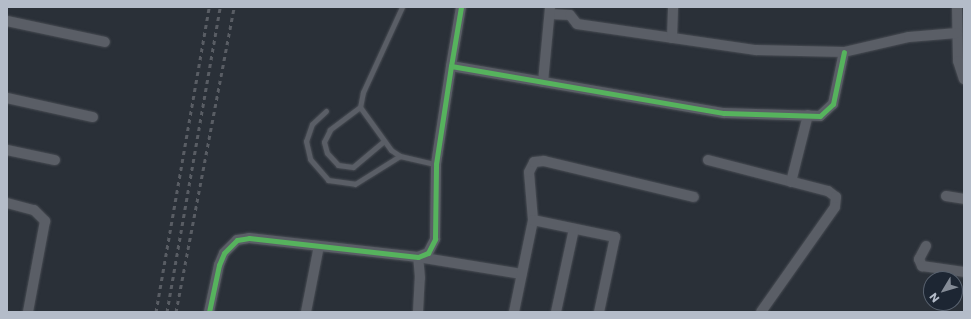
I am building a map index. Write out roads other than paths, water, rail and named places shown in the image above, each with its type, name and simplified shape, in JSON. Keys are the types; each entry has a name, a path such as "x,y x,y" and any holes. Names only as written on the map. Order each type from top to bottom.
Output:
{"street":[{"path":"418,257 428,253 435,239 436,164 461,7"},
{"path":"672,38 673,7"},
{"path":"957,7 958,60 964,80"},
{"path":"543,82 550,10 570,15 577,24 756,50 844,52 909,38 957,33"},
{"path":"7,21 105,42"},
{"path":"451,66 724,113 820,116 834,104 844,52"},
{"path":"7,98 93,116"},
{"path":"791,182 808,116"},
{"path":"7,150 55,160"},
{"path":"708,160 833,193 837,202 761,312"},
{"path":"514,312 533,220 529,172 534,162 544,161 694,197"},
{"path":"946,196 964,199"},
{"path":"7,204 34,210 45,221 28,312"},
{"path":"533,220 615,237 600,312"},
{"path":"556,312 574,229"},
{"path":"209,312 219,265 224,253 237,240 249,238 418,257 522,274"},
{"path":"306,312 319,246"},
{"path":"926,246 919,259 922,266 964,272"},
{"path":"418,257 420,278 418,312"}],"lane":[{"path":"384,141 352,167 338,165 327,153 324,142 330,130 360,107 363,92 402,7"},
{"path":"360,107 384,141 400,156 436,164"},
{"path":"326,111 312,124 306,141 310,159 328,180 355,184 400,156"}],"railway":[{"path":"156,312 209,7"},
{"path":"167,312 220,7"},
{"path":"176,312 234,7"}]}
